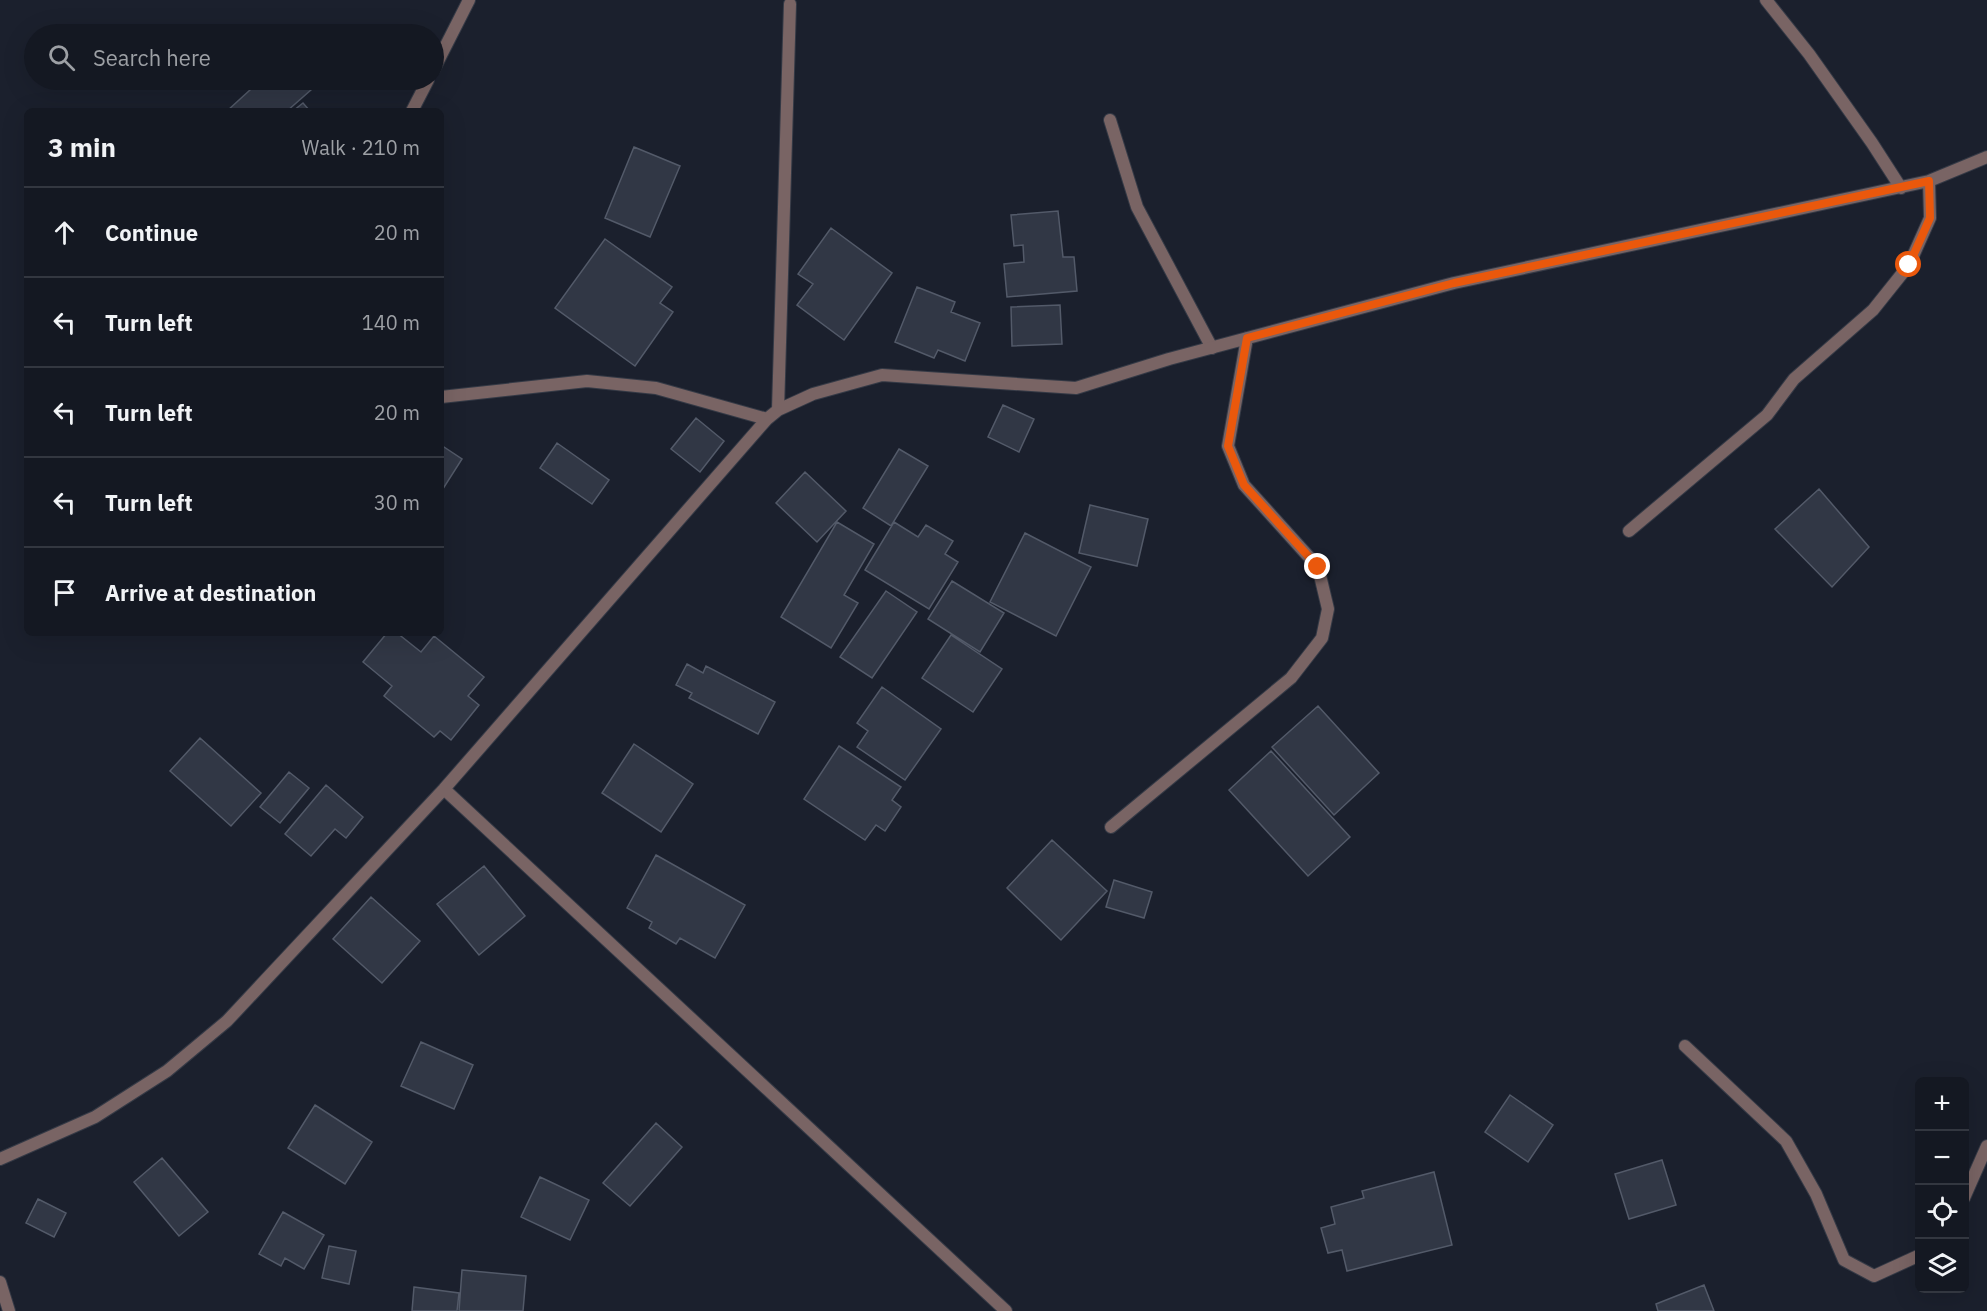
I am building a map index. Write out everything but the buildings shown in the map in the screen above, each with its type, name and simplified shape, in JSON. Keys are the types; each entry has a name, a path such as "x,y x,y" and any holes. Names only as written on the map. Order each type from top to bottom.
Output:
{"street":[{"path":"444,49 468,0"},
{"path":"1766,0 1809,54 1901,188"},
{"path":"778,410 790,4"},
{"path":"414,108 423,90"},
{"path":"1110,120 1137,207 1212,348"},
{"path":"0,1159 96,1117 167,1071 227,1022 444,789 767,419 778,410 813,394 882,375 1076,388 1247,338 1454,283 1929,181 1987,157"},
{"path":"1629,531 1767,415 1794,379 1873,310 1909,265 1930,218 1929,181"},
{"path":"1111,827 1292,678 1322,638 1328,609 1318,567 1244,485 1228,446 1247,338"},
{"path":"444,397 587,381 656,388 767,419"},
{"path":"444,789 1006,1311"},
{"path":"1685,1046 1786,1141 1816,1194 1844,1260 1874,1276 1915,1257"},
{"path":"1969,1189 1987,1146"},
{"path":"0,1282 9,1311"}],"route":[{"path":"1318,567 1244,485 1228,446 1247,338 1454,283 1929,181 1930,218 1909,265"}]}
